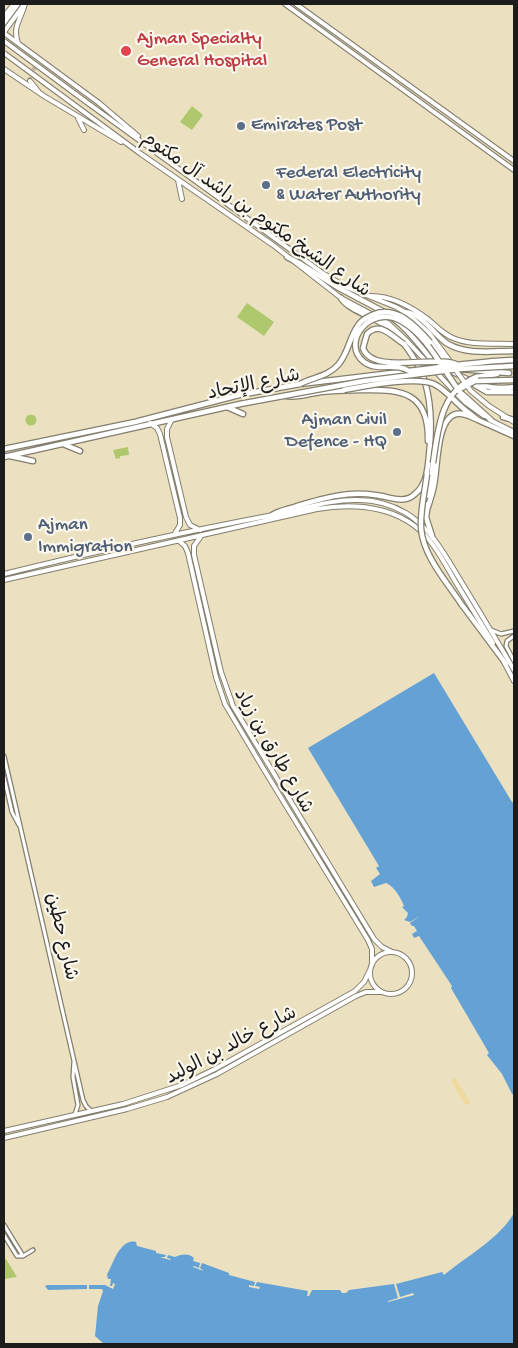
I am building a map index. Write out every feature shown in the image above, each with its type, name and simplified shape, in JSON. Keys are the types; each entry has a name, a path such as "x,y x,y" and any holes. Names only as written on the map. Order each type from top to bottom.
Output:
{"highway":[{"path":"287,257 384,312 405,328 436,363 488,392 514,392"},
{"path":"341,298 346,304 386,326 404,344 419,367 428,389 432,422 421,518 424,540 430,556 462,605 506,664"},
{"path":"300,384 323,376 336,367 346,353 357,327 364,319 374,314 389,312 404,318 416,327 445,362 458,369"},
{"path":"405,312 416,315 443,340 455,347 469,350 514,351"},
{"path":"409,370 373,366 363,361 358,355 356,344 362,327 381,316 394,318 406,324 424,342 460,392 491,420"},
{"path":"404,344 387,331 378,329 371,330 367,334 363,348 368,357 378,362 443,361 465,371 512,372"},
{"name":"شارع الإتحاد","path":"6,456 283,394 514,360"},
{"name":"شارع الإتحاد","path":"4,449 135,422 239,396 300,384 409,370 514,366"},
{"path":"432,536 427,521 428,507 441,418 453,394 461,384 476,376 512,372"},
{"path":"453,394 465,385 475,381 514,380"},
{"path":"470,381 491,388 514,387"},
{"path":"283,394 294,397 400,382 425,382 443,390 478,420"},
{"path":"344,390 388,390 402,392 414,399 424,412 427,423 429,458"},
{"path":"227,407 243,414"},
{"path":"428,507 434,484 441,435 445,422 451,416 458,413 466,414 514,434"},
{"path":"503,417 514,421"},
{"path":"61,444 80,451"},
{"path":"6,456 33,461"},
{"path":"272,515 282,510 342,494 361,493 406,499 417,492 427,474"}],"main road":[{"path":"4,16 16,4"},
{"path":"4,23 16,4"},
{"path":"24,4 4,33 104,107 133,130 143,142"},
{"path":"19,45 16,29 24,4"},
{"path":"285,4 514,170"},
{"path":"296,4 514,161"},
{"path":"4,41 19,45"},
{"name":"شارع الشيخ مكتوم بن راشد آل مكتوم","path":"4,41 313,266 340,284 405,312 429,333 458,369 471,391 503,417"},
{"name":"شارع الشيخ مكتوم بن راشد آل مكتوم","path":"4,53 178,180 272,245 341,298 388,323 466,403 514,434"},
{"path":"37,58 43,57"},
{"path":"4,65 10,74"},
{"path":"41,67 54,71"},
{"path":"4,70 76,116 128,144"},
{"path":"376,70 387,74 402,85 410,85"},
{"path":"66,79 74,79"},
{"path":"30,81 44,96"},
{"path":"76,116 84,130"},
{"path":"178,180 182,199"},
{"path":"367,296 377,295 406,305 455,339 468,342 514,344"},
{"path":"172,419 167,429 168,443 185,514 190,525 200,530"},
{"path":"150,423 158,431 179,514 180,526 174,536"},
{"path":"162,444 164,442 168,443"},
{"path":"171,455 176,460"},
{"path":"177,481 180,475"},
{"path":"4,574 272,515 338,502 372,501 388,505 405,513 418,522 432,536 514,670"},
{"path":"4,580 336,506 365,507 395,514 413,525 429,540 506,664 514,681"},
{"path":"179,514 182,516 185,514"},
{"name":"شارع طارق بن زياد","path":"200,536 195,543 194,549 196,566 216,652 233,706 374,939 382,947 392,952"},
{"name":"شارع طارق بن زياد","path":"179,541 187,550 216,676 226,704 368,940 372,954 372,965"},
{"path":"191,568 196,566"},
{"path":"211,653 216,652"},
{"path":"268,776 273,773"},
{"path":"392,952 408,960 412,978 406,988 398,993 389,994 381,992 372,981 370,970 380,955 392,952"},
{"name":"شارع خالد بن الوليد","path":"4,1131 144,1098 187,1082 215,1069 358,988 367,978 370,970"},
{"name":"شارع خالد بن الوليد","path":"4,1138 156,1101 218,1074 361,993 381,992"},
{"path":"313,1014 316,1019"},
{"path":"187,1082 189,1088"},
{"path":"57,1119 58,1125"}],"street":[{"path":"491,630 499,634 514,632"},
{"path":"508,633 505,637 510,639"},
{"path":"514,636 506,646 514,661"},
{"name":"شارع حطين","path":"4,756 83,1100 92,1111"},
{"name":"شارع حطين","path":"4,780 12,812 20,825"},
{"path":"8,797 14,798"},
{"name":"شارع حطين","path":"74,1056 73,1077 78,1104 75,1114"},
{"path":"4,1225 23,1256"},
{"path":"4,1235 16,1255 23,1256 32,1250"}],"green space":[{"path":"192,106 203,115 192,130 180,122"},
{"path":"247,303 274,322 264,336 237,317"},
{"path":"31,414 37,420 31,426 25,420"},
{"path":"128,447 129,455 120,456 120,458 116,459 113,450"},
{"path":"6,1259 17,1277 4,1279 4,1260"}],"sand":[{"path":"454,1078 470,1102 469,1105 465,1104 452,1083"}],"water":[{"path":"434,673 514,803 514,1094 512,1094 502,1074 487,1055 489,1053 451,988 452,986 419,936 414,938 412,934 417,931 410,923 420,916 410,922 404,920 408,913 402,907 404,906 403,903 394,889 386,883 374,887 371,881 380,874 376,868 379,866 308,748"},
{"path":"514,1213 514,1344 104,1344 95,1336 98,1306 103,1291 102,1289 89,1289 89,1285 105,1285 113,1289 115,1284 113,1283 110,1286 111,1279 108,1279 107,1275 121,1248 130,1242 136,1242 137,1246 166,1255 165,1257 160,1257 170,1260 167,1258 168,1255 175,1257 190,1255 194,1258 193,1261 200,1263 199,1268 193,1267 204,1271 200,1268 202,1263 229,1273 229,1275 255,1282 254,1286 249,1285 249,1287 259,1289 260,1287 255,1286 257,1282 308,1291 307,1296 309,1296 312,1290 340,1290 342,1293 346,1293 349,1290 394,1284 398,1298 388,1302 414,1295 413,1293 400,1297 396,1284 442,1272 444,1275 492,1239"},
{"path":"87,1285 87,1289 48,1290 45,1286"}],"tunnel":[{"path":"30,81 31,71 41,67"}],"place":[{"name":"Ajman Specialty General Hospital","path":"126,51"},
{"name":"Emirates Post","path":"241,126"},
{"name":"Federal Electricity & Water Authority","path":"266,185"},
{"name":"Ajman Civil Defence - HQ","path":"397,432"},
{"name":"Ajman Immigration","path":"28,537"}]}
